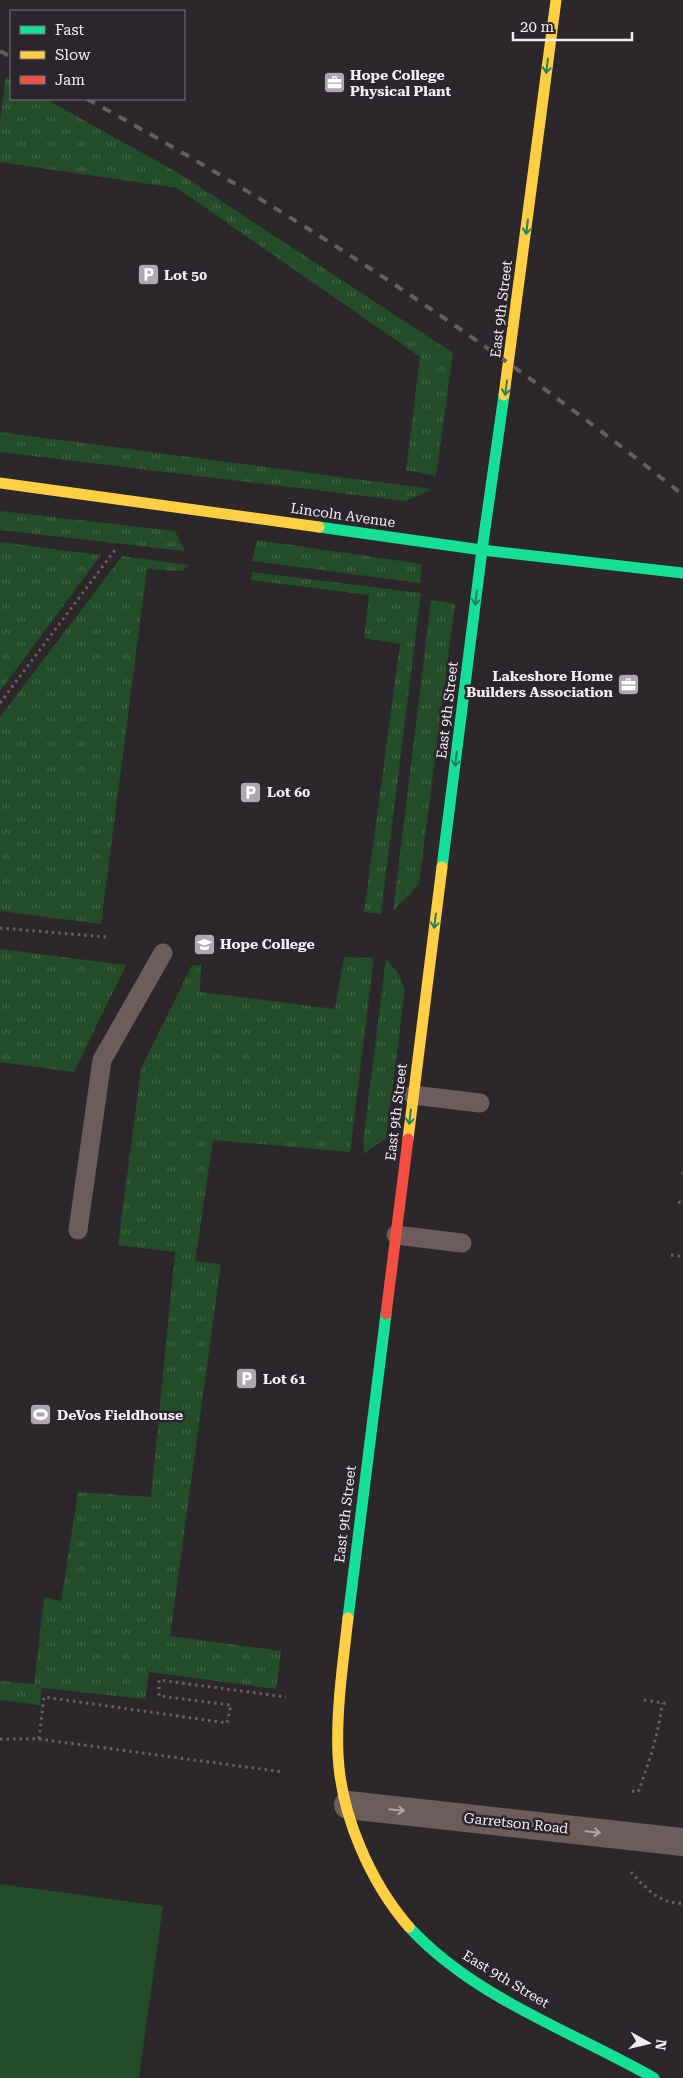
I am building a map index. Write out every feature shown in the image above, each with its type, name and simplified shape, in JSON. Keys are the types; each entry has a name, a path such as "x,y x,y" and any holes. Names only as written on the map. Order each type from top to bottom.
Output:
{"main road":[{"name":"East 9th Street","path":"556,0 509,363 482,550 352,1581 339,1720 339,1766 348,1805 364,1855 387,1898 408,1926 433,1950 472,1979 518,2006 654,2078"},
{"name":"Lincoln Avenue","path":"0,483 482,550 683,573"}],"street":[{"name":"Garretson Road","path":"348,1805 683,1842"}],"lane":[{"path":"78,1230 102,1060 163,953"},
{"path":"413,1095 480,1103"},
{"path":"396,1235 462,1243"}],"path":[{"path":"0,703 115,550"},
{"path":"0,928 106,937"},
{"path":"678,1202 683,1203"},
{"path":"671,1255 683,1258"},
{"path":"39,1739 44,1697 227,1723 231,1705 158,1696 159,1680 286,1697"},
{"path":"644,1700 669,1704"},
{"path":"632,1791 638,1792 642,1781 658,1731 662,1702"},
{"path":"0,1739 39,1739 283,1772"},
{"path":"630,1871 657,1896 676,1904 683,1903"}],"green space":[{"path":"6,77 10,79 10,100 48,100 180,174 453,353 436,476 406,470 420,357 177,188 0,162 0,119"},
{"path":"0,432 432,489 406,501 0,452"},
{"path":"0,511 175,531 185,551 0,530"},
{"path":"257,540 422,564 420,583 252,561"},
{"path":"0,542 101,555 0,691"},
{"path":"122,556 189,565 182,571 147,569 101,924 0,911 0,717"},
{"path":"252,572 421,593 381,914 364,912 400,644 364,638 369,595 251,580"},
{"path":"431,600 455,604 419,884 393,911"},
{"path":"0,949 126,965 74,1072 0,1062"},
{"path":"344,957 374,958 350,1152 213,1140 195,1261 221,1264 170,1636 281,1651 276,1689 149,1672 145,1699 42,1688 40,1705 0,1700 0,1681 34,1684 44,1597 61,1601 78,1492 151,1497 175,1252 118,1245 141,1069 192,965 201,965 200,992 335,1009"},
{"path":"386,959 398,973 405,989 386,1138 364,1154 363,1141"},
{"path":"0,1884 163,1906 139,2078 0,2078"}],"railway":[{"path":"0,51 10,56"},
{"path":"89,100 243,189 394,284 540,386 683,495"}],"traffic: fast":[{"path":"442,867 482,550 504,395"},
{"path":"319,527 482,550 683,573"},
{"path":"348,1618 386,1314"},
{"path":"409,1927 435,1952 493,1994 654,2078"}],"traffic: slow":[{"path":"504,395 556,0"},
{"path":"0,483 319,527"},
{"path":"408,1139 442,867"},
{"path":"348,1618 338,1721 340,1778 352,1824 370,1869 382,1890 409,1927"}],"traffic: jam":[{"path":"386,1314 408,1139"}],"place":[{"name":"Hope College Physical Plant","path":"334,83"},
{"name":"Lot 50","path":"148,275"},
{"name":"Lakeshore Home Builders Association","path":"629,684"},
{"name":"Lot 60","path":"251,792"},
{"name":"Hope College","path":"204,944"},
{"name":"Lot 61","path":"247,1379"},
{"name":"DeVos Fieldhouse","path":"41,1415"}]}
